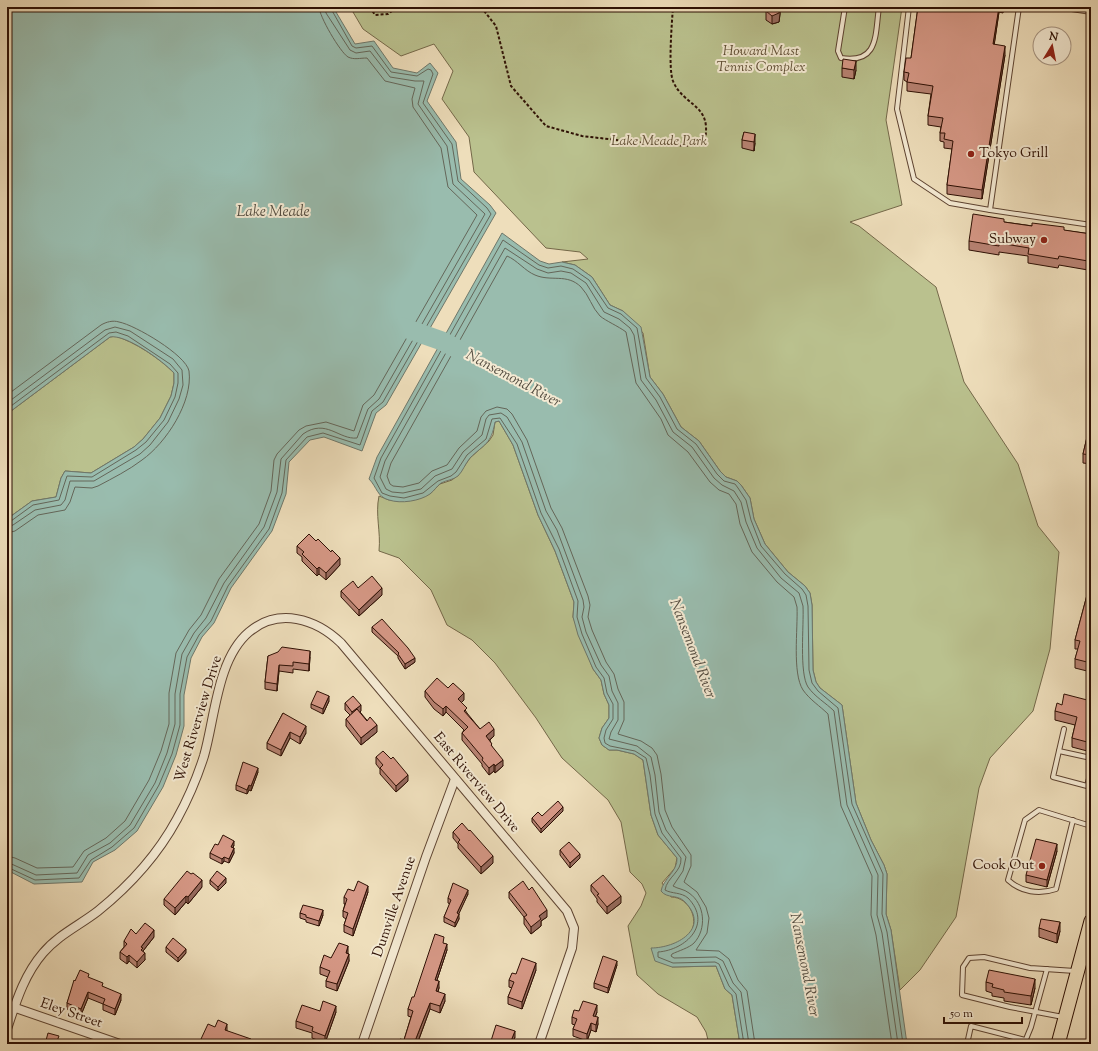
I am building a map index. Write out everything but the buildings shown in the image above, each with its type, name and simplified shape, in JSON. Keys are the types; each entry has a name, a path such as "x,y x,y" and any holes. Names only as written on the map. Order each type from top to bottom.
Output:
{"main road":[{"path":"1058,1044 1065,1017 1083,964 1091,921"}],"street":[{"name":"East Riverview Drive","path":"248,632 270,621 294,618 320,626 331,634 568,911 574,928 572,948 539,1044"},
{"name":"West Riverview Drive","path":"7,1029 11,1007 23,984 42,954 49,946 98,911 119,893 142,868 176,821 204,757 218,694 229,659 238,644 248,632"},
{"name":"Dumville Avenue","path":"362,1044 426,857 456,779"},
{"name":"Eley Street","path":"11,1007 120,1044"}],"lane":[{"path":"845,7 838,52 841,58 850,59 862,58 869,54 873,47 879,7"},
{"path":"909,7 897,110 914,179 950,203 1091,225"},
{"path":"990,210 1019,7"},
{"path":"1059,7 1091,12"},
{"path":"1064,728 1053,777 1087,786 1091,771"},
{"path":"1060,750 1091,758"},
{"path":"1073,820 1056,889 1038,893 1015,886 1008,880 1025,820 1039,810 1073,820 1091,826"},
{"path":"1065,1017 962,995 963,967 970,958 984,957 1030,968 1047,969 1083,964"},
{"path":"967,1044 971,1026 1025,1042 1036,1012 1047,969"}],"path":[{"path":"370,7 375,14 388,14 397,7"},
{"path":"481,7 496,26 511,86 546,126 582,136 688,146 705,139 707,127 701,111 681,94 672,80 671,34 673,7"}],"green space":[{"path":"350,7 902,7 886,120 902,205 850,222 859,226 936,287 964,382 1018,464 1038,526 1059,552 1050,649 1033,711 990,758 979,788 956,917 920,970 900,990 891,930 886,914 887,874 856,803 842,705 820,688 816,682 813,670 812,605 810,593 805,586 788,572 765,544 754,519 750,498 741,485 737,481 726,477 720,471 699,441 681,427 663,394 650,377 643,333 623,311 610,305 592,277 575,265 562,262 588,259 580,252 546,248 474,172 469,137 442,99 453,71 434,44 401,56 363,29"},
{"path":"115,336 131,342 146,351 174,373 174,383 171,396 160,418 143,439 134,447 91,473 65,471 61,478 56,497 32,501 7,519 7,414 110,337"},
{"path":"499,421 513,445 538,515 555,551 574,602 573,617 593,669 601,680 604,694 609,705 609,718 602,728 599,738 602,745 609,750 617,750 634,754 643,760 651,815 658,835 677,858 675,868 662,883 671,897 684,901 688,906 694,918 694,925 685,939 664,948 672,967 716,966 725,989 732,995 740,1044 709,1044 706,1032 697,1017 658,994 637,975 628,926 641,906 646,893 642,884 630,872 621,822 608,800 562,758 536,718 495,663 472,640 447,625 431,590 399,558 379,551 379,496 389,500 431,493 440,484 452,480 459,474 470,458 489,441 493,435 495,422"}],"water":[{"name":"Lake Meade","path":"7,7 333,7 355,44 374,41 393,68 417,73 430,63 438,73 427,101 456,142 461,179 490,205 496,213 386,405 376,413 362,451 324,437 310,440 289,462 286,494 272,531 231,588 214,623 202,637 191,658 184,695 184,726 176,755 163,787 137,831 115,850 93,862 82,882 34,884 7,870 7,519 32,501 56,497 61,478 65,471 91,473 134,447 143,439 160,418 171,396 174,383 174,373 144,349 117,337 110,337 7,414"},
{"name":"Nansemond River","path":"502,233 540,261 549,264 562,262 575,265 592,277 610,305 623,311 641,327 650,377 663,394 681,427 699,441 720,471 726,477 737,481 741,485 750,498 754,519 765,544 788,572 805,586 810,593 812,605 813,670 816,682 820,688 842,705 856,803 887,874 886,914 891,930 907,1044 740,1044 732,995 725,989 716,966 672,967 655,961 651,948 671,945 680,941 692,928 694,921 692,912 685,902 679,898 666,895 661,891 664,883 677,863 677,858 658,835 651,815 643,760 634,754 617,750 609,750 602,745 599,738 602,728 609,718 609,705 604,694 601,680 593,669 578,635 573,617 574,602 555,551 538,515 513,445 499,421 495,422 489,440 470,458 458,476 441,483 426,496 405,502 385,499 369,479 377,457"}],"waterway":[{"name":"Nansemond River","path":"402,327 442,341 465,353"}],"place":[{"name":"Tokyo Grill","path":"971,154"},
{"name":"Subway","path":"1044,240"},
{"name":"Cook Out","path":"1042,866"}],"park label":[{"name":"Howard Mast Tennis Complex","path":"761,60"},
{"name":"Lake Meade Park","path":"659,142"}]}
